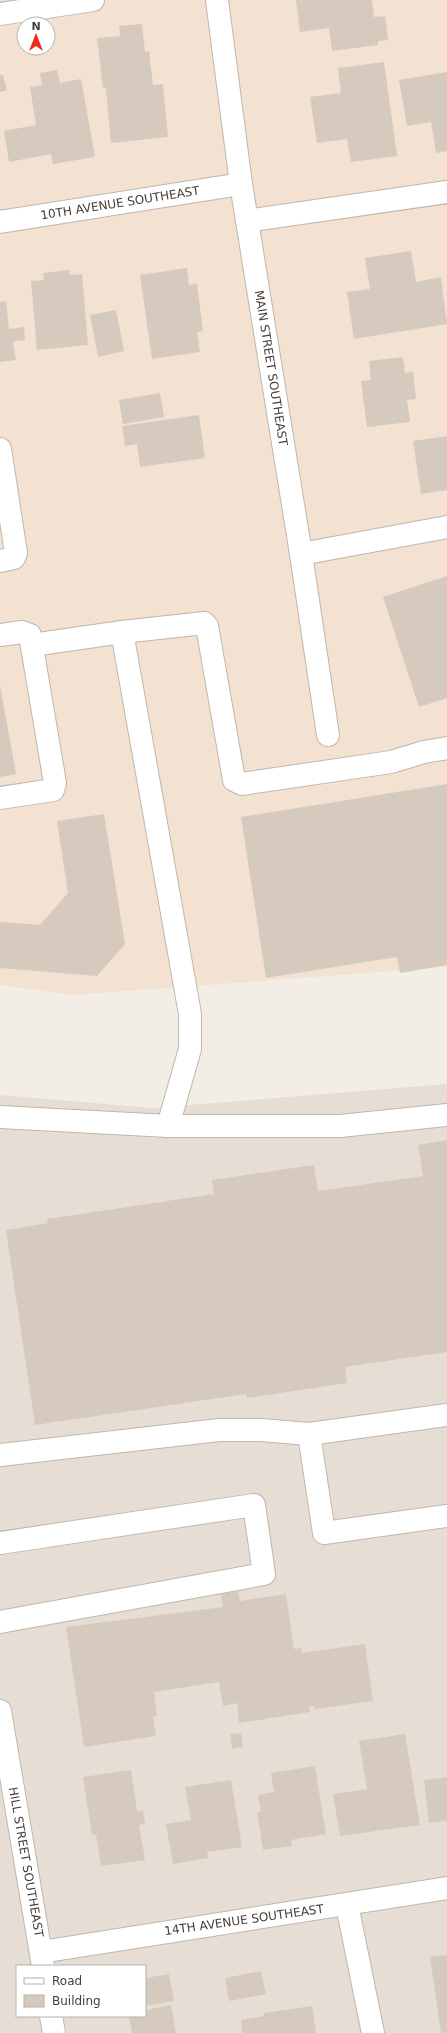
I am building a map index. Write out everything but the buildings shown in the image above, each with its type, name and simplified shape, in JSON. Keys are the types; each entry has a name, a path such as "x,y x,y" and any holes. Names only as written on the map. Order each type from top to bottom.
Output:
{"street":[{"path":"0,14 93,0"},
{"name":"MAIN STREET SOUTHEAST","path":"217,0 240,184 301,554 328,735"},
{"name":"10TH AVENUE SOUTHEAST","path":"0,222 240,184"},
{"path":"247,221 447,192"},
{"path":"0,449 16,553 14,558 0,561"},
{"path":"301,554 447,527"},
{"path":"32,645 122,632 204,623 207,626 234,780 242,784 391,762 424,752 447,748"},
{"path":"0,635 22,632 30,636 56,783 53,790 6,797"},
{"path":"122,632 190,1014 190,1049 168,1126"},
{"path":"0,1117 168,1126 340,1126 447,1115"},
{"path":"0,1455 219,1430 261,1430 309,1434 447,1415"},
{"path":"309,1434 324,1533 447,1516"},
{"path":"0,1543 254,1505 264,1574 0,1622"},
{"name":"HILL STREET SOUTHEAST","path":"0,1711 42,1959"},
{"name":"14TH AVENUE SOUTHEAST","path":"42,1959 447,1888"},
{"path":"346,1905 373,2033"},
{"path":"51,2017 54,2033"}],"shaded area":[{"path":"0,0 447,0 447,967 71,995 0,985"},
{"path":"447,1084 447,2033 0,2033 0,1095 152,1108"}]}
